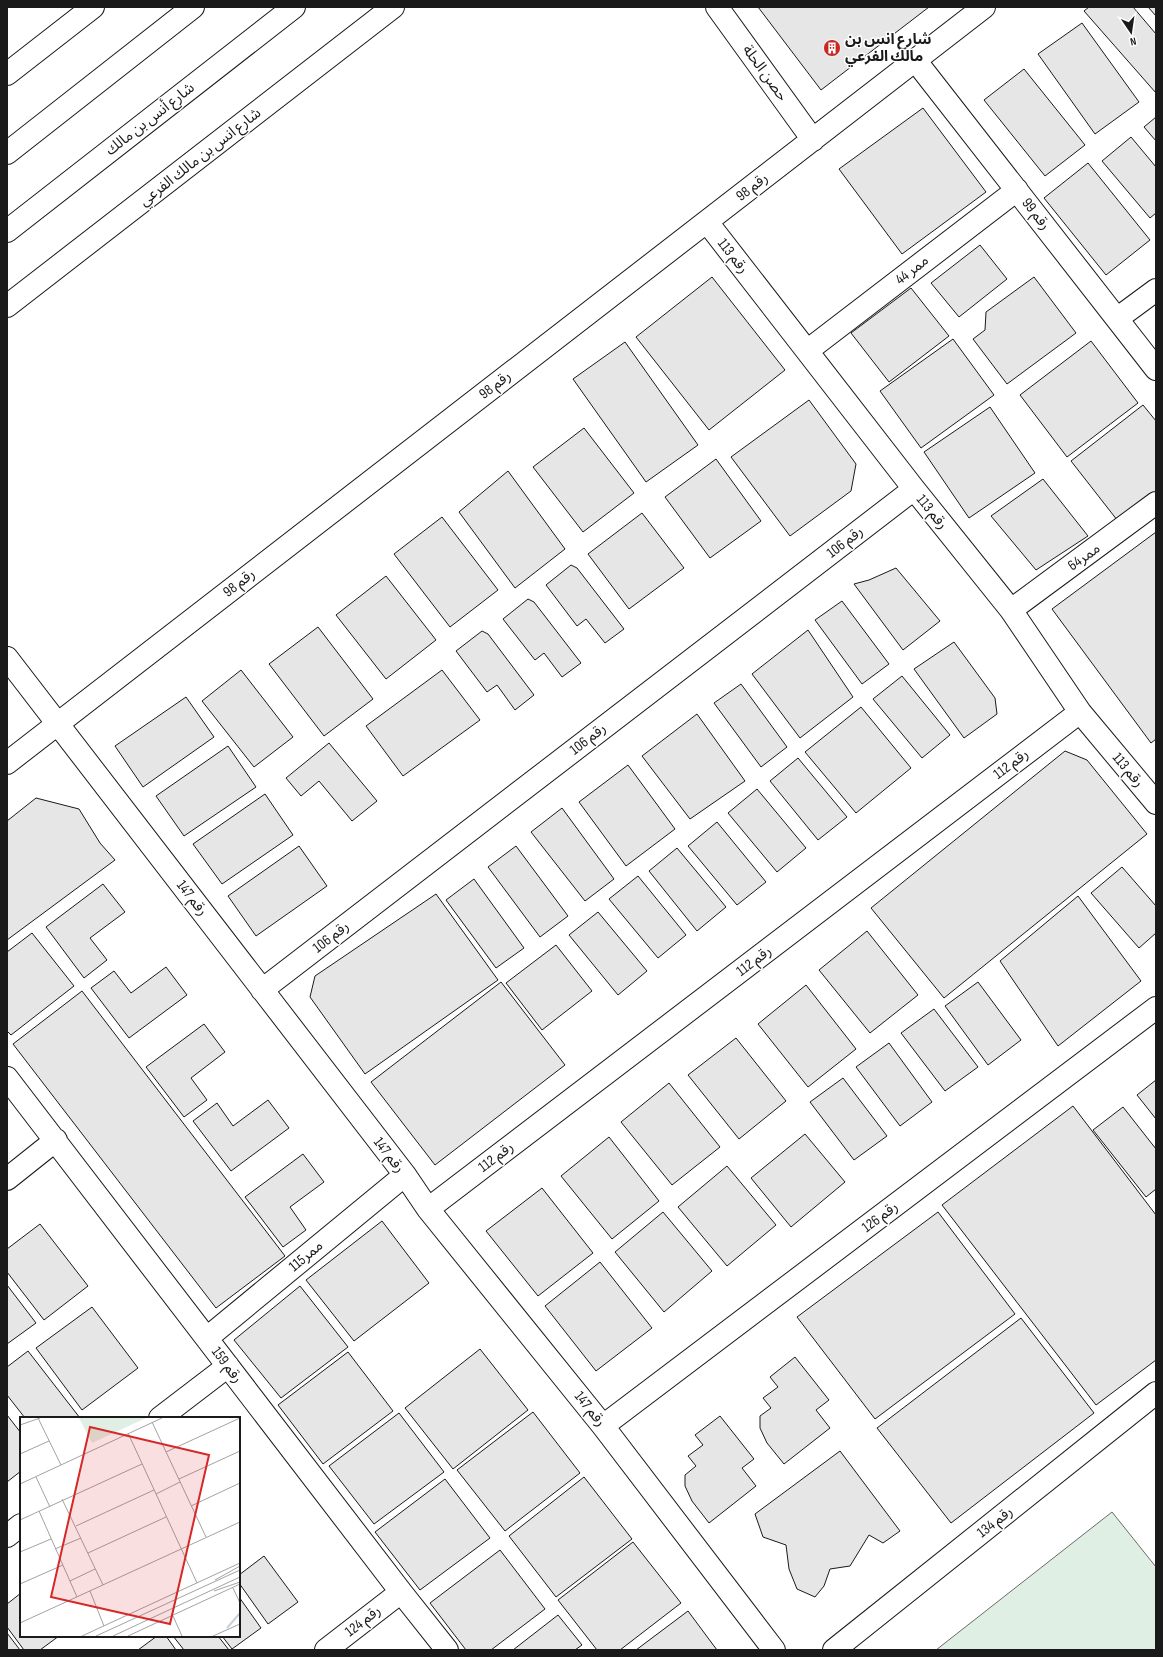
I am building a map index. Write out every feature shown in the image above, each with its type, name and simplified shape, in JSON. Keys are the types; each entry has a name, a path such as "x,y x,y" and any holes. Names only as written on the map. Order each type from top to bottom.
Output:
{"street":[{"path":"7,74 93,7"},
{"path":"7,153 193,7"},
{"name":"شارع أنس بن مالك","path":"7,231 294,7"},
{"name":"شارع انس بن مالك الفرعي","path":"7,306 393,7"},
{"name":"حصن الحلة","path":"717,7 813,140"},
{"name":"رقم 98","path":"7,763 984,7"},
{"name":"رقم 99","path":"915,60 1118,318 1156,369"},
{"name":"ممر 44","path":"807,351 1017,190"},
{"name":"رقم 113","path":"706,222 914,489 1011,610 1080,712 1156,803"},
{"path":"1118,318 1156,290"},
{"name":"رقم 106","path":"262,990 914,489"},
{"name":"ممر64","path":"1011,610 1156,504"},
{"name":"رقم 147","path":"7,658 405,1174 428,1209 603,1426 774,1650"},
{"name":"رقم 112","path":"428,1209 1080,712"},
{"name":"رقم 126","path":"603,1426 1156,1008"},
{"name":"رقم 159","path":"7,1078 447,1650"},
{"path":"7,1179 56,1140"},
{"name":"ممر115","path":"206,1338 405,1174"},
{"path":"161,1417 228,1366"},
{"name":"رقم 134","path":"834,1650 1156,1394"},
{"path":"7,1536 20,1526"},
{"name":"رقم 124","path":"326,1650 401,1592"}],"green space":[{"path":"1112,1512 1156,1567 1156,1650 936,1650"}],"building":[{"name":"شارع انس بن مالك الفرعي","path":"758,7 929,7 821,90"},
{"path":"1089,7 1133,7 1156,34 1156,93 1084,11"},
{"path":"1148,7 1156,7 1156,16"},
{"path":"1082,23 1139,102 1095,134 1038,54"},
{"path":"1024,69 1085,145 1045,176 984,100"},
{"path":"923,108 986,192 902,254 839,169"},
{"path":"1156,117 1156,141 1144,127"},
{"path":"1131,137 1156,167 1156,213 1150,218 1102,161"},
{"path":"1088,163 1150,240 1106,275 1044,198"},
{"path":"980,245 1007,279 959,317 931,283"},
{"path":"712,277 785,370 709,430 636,337"},
{"path":"1034,277 1076,333 1007,384 973,339 985,330 986,312"},
{"path":"911,288 949,336 889,382 851,333"},
{"path":"953,339 994,395 921,448 880,391"},
{"path":"1091,341 1138,403 1067,457 1020,395"},
{"path":"625,342 698,445 646,482 573,379"},
{"path":"809,400 856,464 851,491 790,536 731,457"},
{"path":"1143,405 1156,421 1156,497 1121,525 1071,461"},
{"path":"990,407 1035,473 969,518 924,452"},
{"path":"584,428 634,493 583,532 533,467"},
{"path":"716,459 761,521 710,558 665,497"},
{"path":"508,471 565,549 515,588 459,512"},
{"path":"1043,479 1088,536 1036,570 991,516"},
{"path":"642,513 684,568 629,609 588,554"},
{"path":"442,517 498,590 450,627 394,554"},
{"path":"1156,532 1156,739 1151,743 1052,609"},
{"path":"571,565 577,568 624,629 605,643 586,619 577,626 546,585"},
{"path":"896,568 940,621 903,650 854,584 869,580"},
{"path":"386,576 436,640 386,679 336,615"},
{"path":"528,599 534,602 581,663 562,677 544,653 535,660 503,619"},
{"path":"842,601 889,664 862,684 815,620"},
{"path":"318,627 373,699 324,736 269,664"},
{"path":"808,630 853,697 800,738 752,674"},
{"path":"482,631 488,634 534,695 515,710 497,685 487,692 456,651"},
{"path":"954,642 995,698 997,714 964,738 914,669"},
{"path":"241,670 293,737 254,767 202,701"},
{"path":"442,670 480,720 403,776 366,726"},
{"path":"902,676 950,735 922,758 873,699"},
{"path":"741,684 787,747 761,767 714,703"},
{"path":"186,697 214,737 143,787 115,746"},
{"path":"861,707 911,768 856,813 805,752"},
{"path":"697,714 745,781 690,819 642,756"},
{"path":"329,743 377,801 352,821 319,781 301,796 286,778"},
{"path":"228,746 256,787 184,836 156,796"},
{"path":"1065,751 1087,760 1147,834 944,998 871,908"},
{"path":"798,758 847,817 818,840 770,781"},
{"path":"628,765 675,829 626,866 579,802"},
{"path":"757,789 806,848 777,872 728,813"},
{"path":"265,794 293,835 222,884 193,844"},
{"path":"36,798 79,809 100,843 115,860 7,940 7,821"},
{"path":"562,808 614,879 585,901 531,832"},
{"path":"717,822 766,882 737,905 688,846"},
{"path":"299,846 327,886 256,936 228,896"},
{"path":"516,846 568,916 540,937 488,867"},
{"path":"677,848 726,907 697,931 649,871"},
{"path":"1122,867 1156,906 1156,933 1139,948 1091,893"},
{"path":"638,876 686,935 658,958 609,899"},
{"path":"474,879 524,948 496,968 446,900"},
{"path":"103,884 125,912 90,938 107,960 84,978 46,927"},
{"path":"436,894 498,980 365,1074 310,997 315,976"},
{"path":"1078,896 1141,981 1058,1046 1000,961"},
{"path":"598,912 647,971 618,995 569,935"},
{"path":"867,931 918,995 870,1033 819,970"},
{"path":"32,933 74,986 11,1035 7,1031 7,952"},
{"path":"556,945 592,991 542,1030 506,983"},
{"path":"166,967 187,995 129,1038 91,988 114,971 131,993"},
{"path":"501,982 565,1065 435,1165 371,1082"},
{"path":"978,982 1021,1040 988,1065 945,1006"},
{"path":"806,985 856,1049 808,1087 758,1024"},
{"path":"82,991 285,1256 216,1308 13,1044"},
{"path":"934,1009 978,1067 945,1091 901,1033"},
{"path":"204,1024 225,1052 191,1078 207,1100 184,1117 146,1067"},
{"path":"736,1038 786,1101 739,1139 688,1075"},
{"path":"889,1043 932,1102 900,1126 856,1067"},
{"path":"843,1078 887,1136 854,1160 810,1102"},
{"path":"1156,1080 1156,1119 1137,1095"},
{"path":"669,1083 720,1147 672,1185 621,1122"},
{"path":"268,1100 289,1128 231,1171 193,1121 217,1103 233,1126"},
{"path":"1073,1106 1156,1215 1156,1360 1096,1405 942,1205"},
{"path":"1123,1107 1156,1149 1156,1189 1146,1197 1093,1130"},
{"path":"805,1134 845,1182 791,1227 751,1178"},
{"path":"609,1137 659,1201 612,1239 561,1176"},
{"path":"303,1154 324,1182 290,1207 306,1230 283,1247 245,1197"},
{"path":"727,1166 776,1225 727,1266 678,1207"},
{"path":"542,1188 593,1253 538,1296 486,1231"},
{"path":"663,1212 712,1271 664,1312 615,1252"},
{"path":"938,1212 1015,1314 875,1419 797,1317"},
{"path":"382,1221 429,1283 354,1341 306,1280"},
{"path":"40,1224 88,1286 44,1320 7,1272 7,1249"},
{"path":"600,1262 652,1328 596,1371 545,1306"},
{"path":"7,1285 36,1323 7,1344"},
{"path":"300,1286 348,1347 281,1398 234,1340"},
{"path":"92,1307 138,1368 82,1410 36,1348"},
{"path":"1021,1318 1094,1413 951,1523 877,1428"},
{"path":"480,1349 528,1410 453,1469 405,1408"},
{"path":"28,1351 79,1417 24,1417 7,1395 7,1367"},
{"path":"348,1352 393,1411 323,1464 278,1405"},
{"path":"795,1357 829,1400 816,1410 830,1428 784,1464 767,1443 760,1428 760,1416 771,1408 763,1398 778,1387 770,1377"},
{"path":"533,1412 580,1473 505,1531 457,1470"},
{"path":"399,1413 444,1472 374,1524 329,1466"},
{"path":"7,1415 20,1432 20,1472 7,1482"},
{"path":"720,1416 754,1459 742,1468 756,1486 709,1523 692,1501 685,1486 685,1475 696,1466 688,1456 703,1445 695,1435"},
{"path":"840,1451 900,1531 883,1543 869,1535 850,1566 830,1569 824,1586 815,1597 797,1589 789,1569 786,1545 763,1537 755,1514"},
{"path":"584,1477 632,1539 556,1597 509,1536"},
{"path":"445,1479 490,1538 420,1590 375,1532"},
{"path":"633,1542 681,1603 620,1650 597,1650 558,1600"},
{"path":"500,1550 545,1609 491,1650 466,1650 430,1603"},
{"path":"264,1556 298,1602 268,1624 240,1584 240,1574"},
{"path":"20,1594 20,1637 58,1637 40,1650 24,1650 7,1627 7,1604"},
{"path":"240,1598 261,1628 232,1649 223,1637 240,1637"},
{"path":"688,1611 717,1650 636,1650"},
{"path":"558,1615 582,1645 575,1650 513,1650"},
{"path":"7,1633 20,1650 7,1650"},
{"path":"156,1637 167,1637 176,1650 138,1650"},
{"path":"174,1637 219,1637 229,1650 184,1650"}],"place":[{"name":"شارع انس بن مالك الفرعي","path":"832,48"}]}
